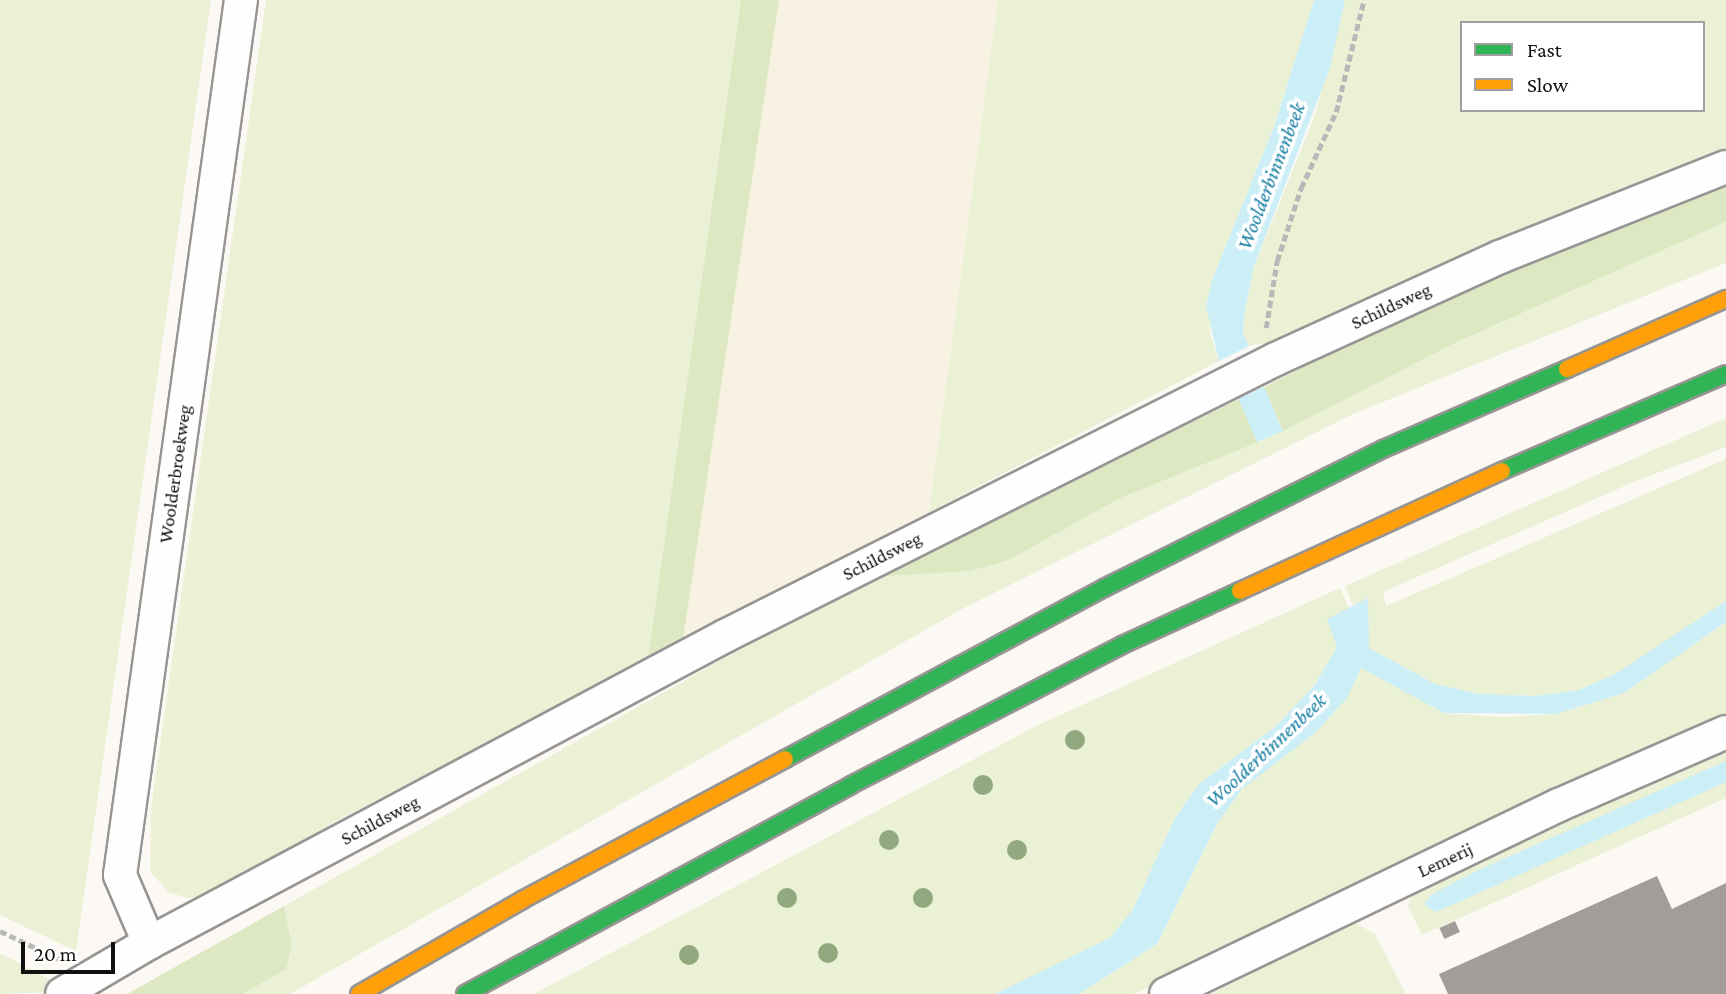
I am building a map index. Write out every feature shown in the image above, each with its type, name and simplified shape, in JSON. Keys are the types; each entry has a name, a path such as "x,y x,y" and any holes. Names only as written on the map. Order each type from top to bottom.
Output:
{"highway":[{"path":"359,994 524,899 1104,588 1383,449 1726,299"},
{"path":"465,994 851,785 1122,645 1499,472 1726,374"}],"street":[{"name":"Woolderbroekweg","path":"149,943 120,875 241,0"},
{"name":"Schildsweg","path":"74,987 149,943 725,636 1276,359 1500,257 1726,167"},
{"name":"Lemerij","path":"1166,994 1559,805 1726,732"}],"path":[{"path":"1276,359 1267,336 1266,315 1277,261 1301,188 1336,112 1364,0"},
{"path":"0,931 67,962 74,987"}],"shaded area":[{"path":"779,0 998,0 929,512 683,640"}],"green space":[{"path":"0,0 211,0 76,951 0,915"},
{"path":"266,0 741,0 648,658 331,824 210,896 187,898 168,892 150,871 151,808"},
{"path":"741,0 779,0 683,640 648,658"},
{"path":"998,0 1314,0 1274,127 1212,280 1210,332 1219,361 929,512"},
{"path":"1345,0 1726,0 1726,149 1367,306 1284,340 1249,346 1243,334 1244,315 1254,266 1315,115"},
{"path":"1726,183 1726,222 1457,342 1283,431 1264,387 1450,292"},
{"path":"1726,222 1726,263 1351,415 960,610 290,994 243,994 286,969 292,945 284,906 810,610 876,577 971,571 1009,560 1120,498 1259,442 1457,342"},
{"path":"1239,399 1259,442 1120,498 1009,560 971,571 876,577"},
{"path":"1726,418 1726,447 1636,481 1383,592 1386,606 1726,459 1726,601 1617,673 1579,690 1535,696 1480,694 1435,684 1368,648 1368,599 1353,605 1345,586"},
{"path":"1340,588 1349,608 1328,619 1337,646 1314,686 1275,727 1199,784 1175,818 1133,909 1110,938 1065,963 995,994 534,994 1038,725"},
{"path":"1726,622 1726,718 1263,928 1135,994 1079,994 1157,944 1218,822 1242,789 1315,733 1347,698 1361,667 1444,713 1502,717 1556,714 1624,693"},
{"path":"1726,750 1726,798 1422,935 1408,906 1413,892"},
{"path":"284,906 292,945 286,969 243,994 127,994"},
{"path":"1354,922 1375,934 1406,994 1211,994"},
{"path":"0,953 49,979 52,992 0,994"}],"water":[{"name":"Woolderbinnenbeek","path":"1314,0 1345,0 1330,68 1254,266 1244,315 1243,334 1249,346 1219,361 1206,306 1212,280 1274,127"},
{"path":"1264,387 1283,431 1257,442 1238,398"},
{"name":"Woolderbinnenbeek","path":"1368,598 1369,648 1435,684 1480,694 1535,696 1579,690 1617,673 1726,601 1726,622 1624,693 1556,714 1444,713 1361,668 1347,698 1315,733 1242,789 1218,822 1157,944 1079,994 995,994 1110,938 1133,909 1175,818 1199,784 1275,727 1314,686 1337,647 1327,619"},
{"path":"1726,761 1726,782 1436,912 1424,904 1431,895 1474,872"}],"building":[{"path":"1657,876 1672,909 1726,883 1726,994 1448,994 1439,974"},
{"path":"1455,921 1460,932 1444,939 1439,928"}],"traffic: fast":[{"path":"785,759 1104,588 1383,449 1567,369"},
{"path":"1502,471 1726,374"},
{"path":"465,994 851,785 1122,645 1240,591"}],"traffic: slow":[{"path":"1567,369 1726,299"},
{"path":"1240,591 1502,471"},
{"path":"359,994 524,899 785,759"}]}
